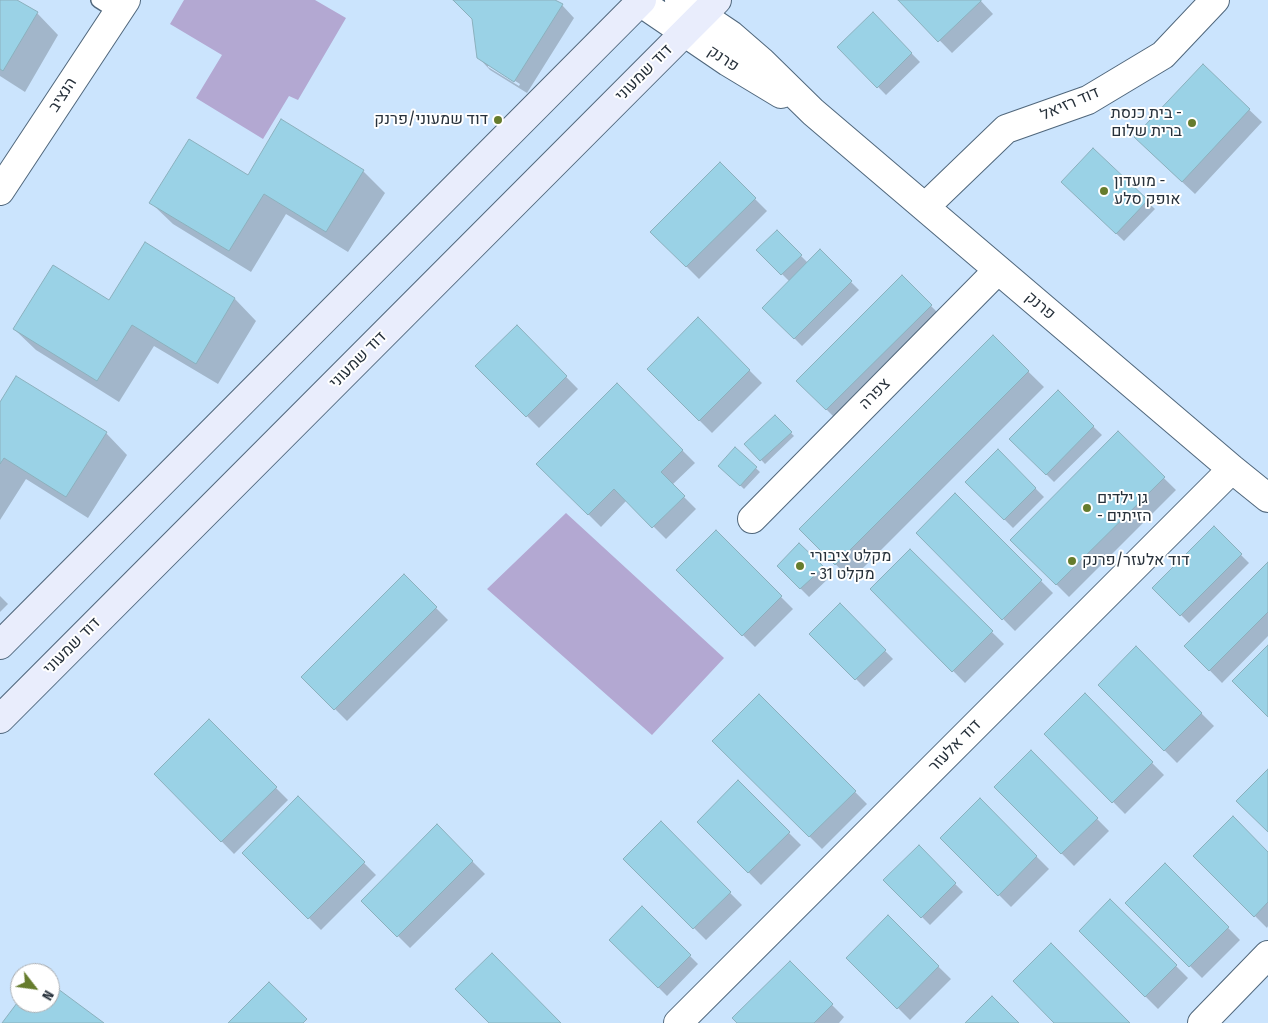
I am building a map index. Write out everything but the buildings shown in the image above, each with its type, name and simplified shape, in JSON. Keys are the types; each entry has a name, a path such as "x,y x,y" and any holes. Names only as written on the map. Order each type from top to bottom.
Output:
{"main road":[{"path":"0,645 639,1"},
{"name":"דוד שמעוני","path":"0,719 701,16"}],"street":[{"name":"פרנק","path":"679,0 701,16 728,62 813,112 1268,498"},
{"name":"דוד רזיאל","path":"925,207 1006,129 1088,100 1163,55 1214,0"},
{"name":"פרנק","path":"639,1 701,16"},
{"name":"הנציב","path":"0,191 114,4"},
{"name":"צפרה","path":"752,519 998,270"},
{"name":"דוד אלעזר","path":"678,1023 1232,469"},
{"path":"1202,1023 1268,956"}],"shaded area":[{"path":"184,0 315,0 346,18 298,100 289,96 263,139 196,98 222,55 170,24"},
{"path":"566,513 724,658 652,735 487,589"}],"place":[{"name":"דוד שמעוני/פרנק","path":"498,120"},
{"name":"בית כנסת - ברית שלום","path":"1192,123"},
{"name":"מועדון - אופק סלע","path":"1104,191"},
{"name":"גן ילדים - הזיתים","path":"1087,508"},
{"name":"דוד אלעזר/פרנק","path":"1072,561"},
{"name":"מקלט ציבורי - מקלט 31","path":"800,566"}]}
